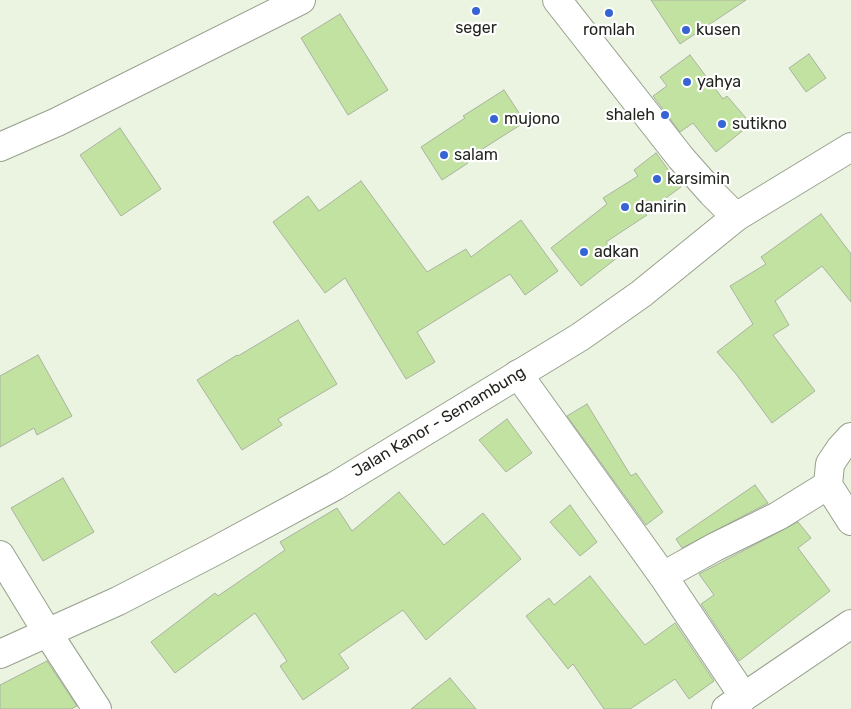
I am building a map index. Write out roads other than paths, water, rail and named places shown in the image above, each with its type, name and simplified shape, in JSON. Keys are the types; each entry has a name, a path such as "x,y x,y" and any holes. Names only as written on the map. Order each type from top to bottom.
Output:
{"street":[{"path":"0,147 57,122 301,0"},
{"path":"557,0 681,158 736,217"},
{"name":"Jalan Kanor - Semambung","path":"0,654 41,623 126,596 213,552 335,486 580,337 641,294 736,217 851,146"},
{"path":"518,374 663,576 735,703 851,624"},
{"path":"851,437 830,464 828,485 851,521"},
{"path":"663,576 715,547 778,516 828,485"},
{"path":"4,561 41,623 97,709"}],"place":[{"name":"seger","path":"476,11"},
{"name":"romlah","path":"609,13"},
{"name":"kusen","path":"686,30"},
{"name":"yahya","path":"687,82"},
{"name":"shaleh","path":"665,115"},
{"name":"mujono","path":"494,119"},
{"name":"sutikno","path":"722,124"},
{"name":"salam","path":"444,155"},
{"name":"karsimin","path":"657,179"},
{"name":"danirin","path":"625,207"},
{"name":"adkan","path":"584,252"}]}
